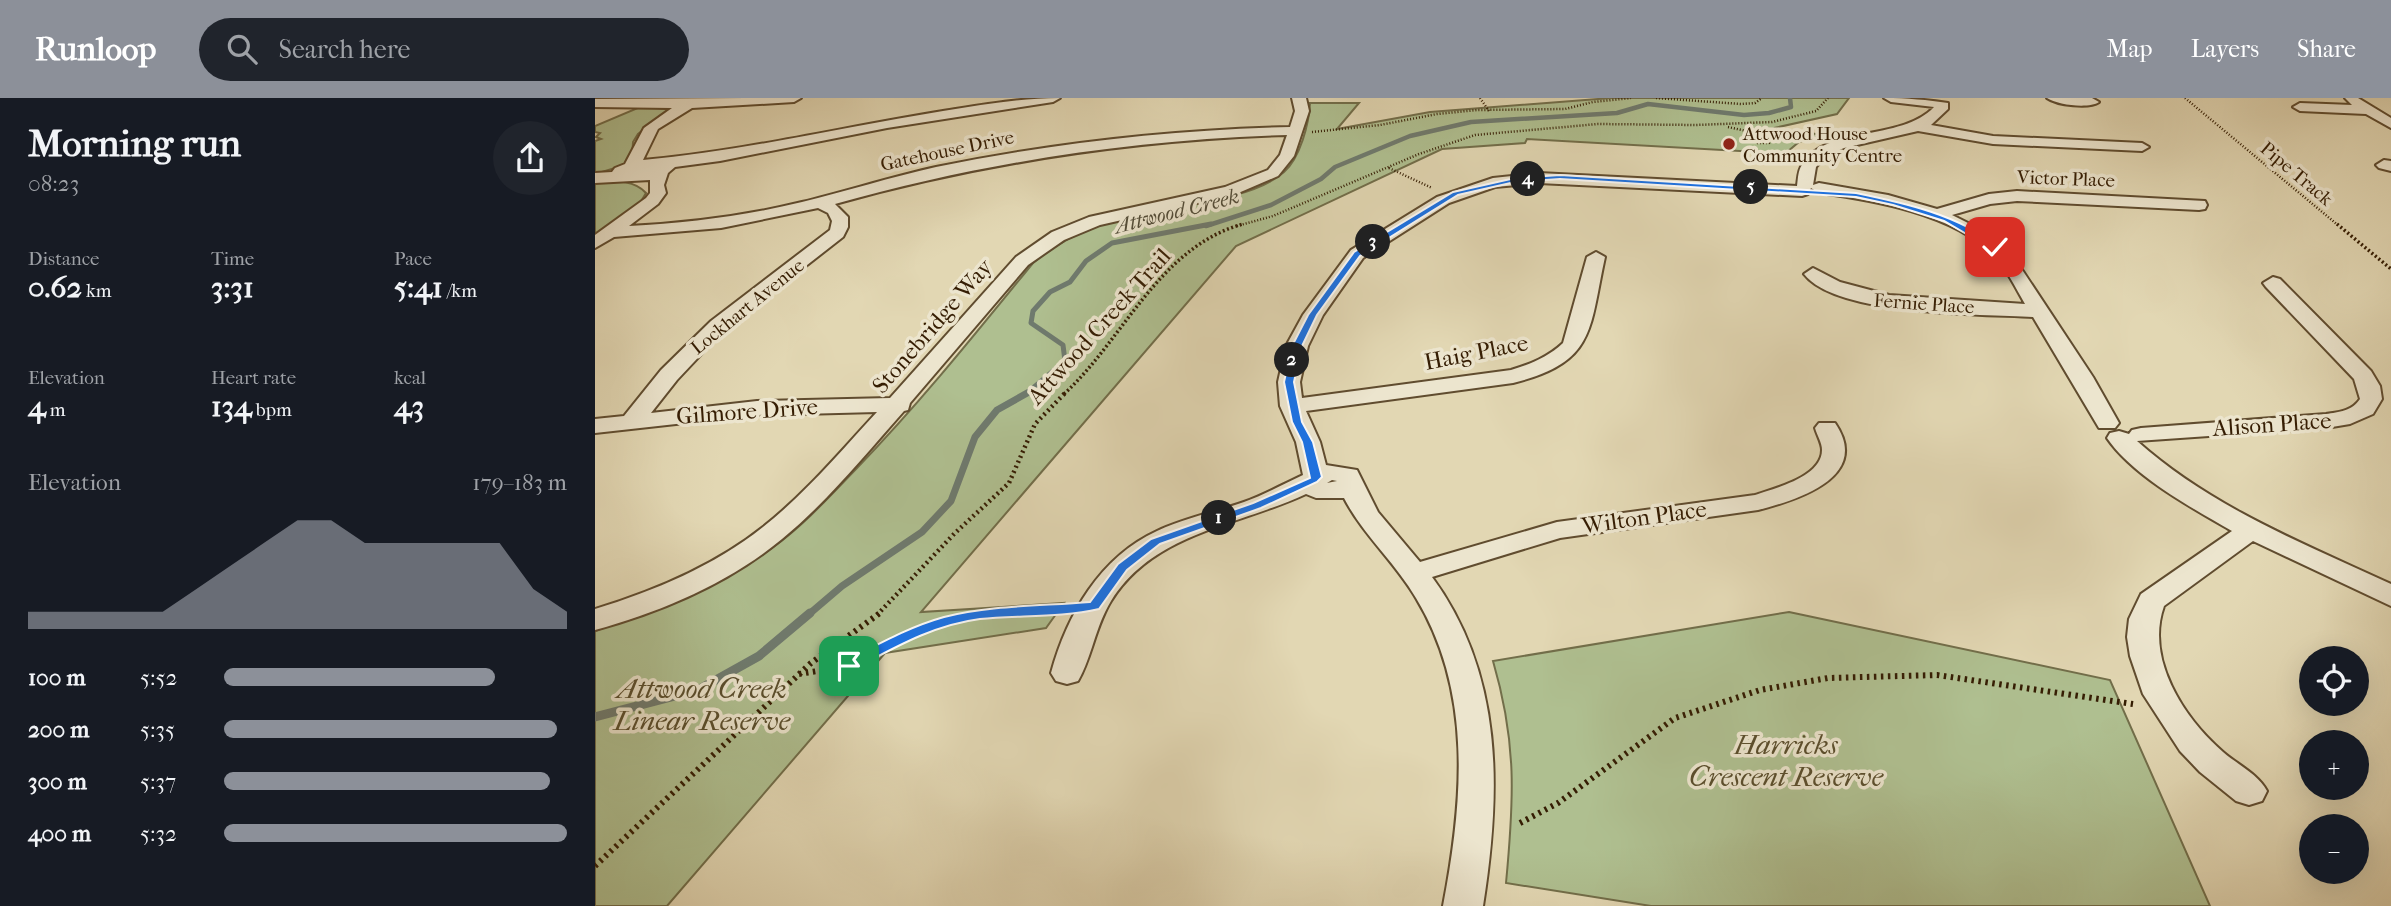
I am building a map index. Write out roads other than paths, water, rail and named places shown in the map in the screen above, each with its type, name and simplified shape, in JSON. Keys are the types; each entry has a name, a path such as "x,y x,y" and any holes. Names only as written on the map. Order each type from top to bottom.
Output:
{"street":[{"path":"595,243 652,201 657,193 657,168 648,132 666,117 705,98"},
{"path":"595,103 660,101 689,104 794,98"},
{"path":"595,177 657,168 887,124 1053,98"},
{"name":"Stonebridge Way","path":"595,620 686,584 762,541 789,518 900,405 1022,261 1039,247 1095,221 1148,207 1210,197 1262,179 1284,162 1302,111 1299,98"},
{"path":"1891,98 1938,103"},
{"path":"2054,98 2092,102"},
{"path":"2349,98 2391,124"},
{"path":"1920,127 1938,103"},
{"path":"2300,107 2366,110"},
{"path":"1810,186 1815,155 1832,147 1920,127 1993,139 2142,147"},
{"name":"Gatehouse Drive","path":"611,232 663,230 729,222 819,203 930,173 1061,149 1183,135 1294,132"},
{"path":"626,173 657,168"},
{"path":"1463,906 1474,850 1478,762 1473,705 1463,664 1448,628 1415,573 1367,516 1328,483 1292,406 1289,382 1297,346 1313,315 1341,273 1370,244 1456,194 1493,183 1539,177 1759,188 1810,186 1934,215 1980,236 1995,247 2013,268 2095,398 2127,431 2163,478 2251,530 2391,596"},
{"name":"Victor Place","path":"1934,215 1989,199 2017,196 2199,205"},
{"name":"Lockhart Avenue","path":"633,420 669,374 718,325 837,233 842,217 837,211 819,203"},
{"name":"Haig Place","path":"1292,406 1479,382 1537,369 1560,357 1572,346 1578,335 1596,257"},
{"name":"Fernie Place","path":"1814,274 1834,289 1873,300 2040,311"},
{"name":"Alison Place","path":"2127,431 2326,421 2350,417 2365,409 2371,399 2363,376 2273,283"},
{"name":"Gilmore Drive","path":"595,426 757,408 900,405"},
{"name":"Wilton Place","path":"1415,573 1557,530 1758,502 1782,495 1821,474 1831,462 1834,451 1827,428"},
{"path":"1067,673 1078,633 1094,606 1122,567 1156,542 1328,483"},
{"path":"2249,791 2220,770 2186,734 2168,708 2147,664 2141,637 2143,616 2151,601 2251,530"}],"waterway":[{"name":"Attwood Creek","path":"1206,226 1271,205 1321,179 1335,167 1410,136 1471,122 1617,113 1648,104 1744,115 1769,113 1791,107 1790,98"},
{"name":"Attwood Creek","path":"1027,393 1065,361 1063,345 1031,323 1033,311 1050,292 1070,282 1086,261 1112,243 1211,224"},
{"name":"Attwood Creek","path":"808,615 842,586 922,532 951,501 975,437 997,410 1027,393"},
{"name":"Attwood Creek","path":"595,717 698,690 759,656 810,613"}],"place":[{"name":"Attwood House Community Centre","path":"1729,144"}],"park label":[{"name":"Attwood Creek Linear Reserve","path":"702,704"},
{"name":"Harricks Crescent Reserve","path":"1786,760"}]}
